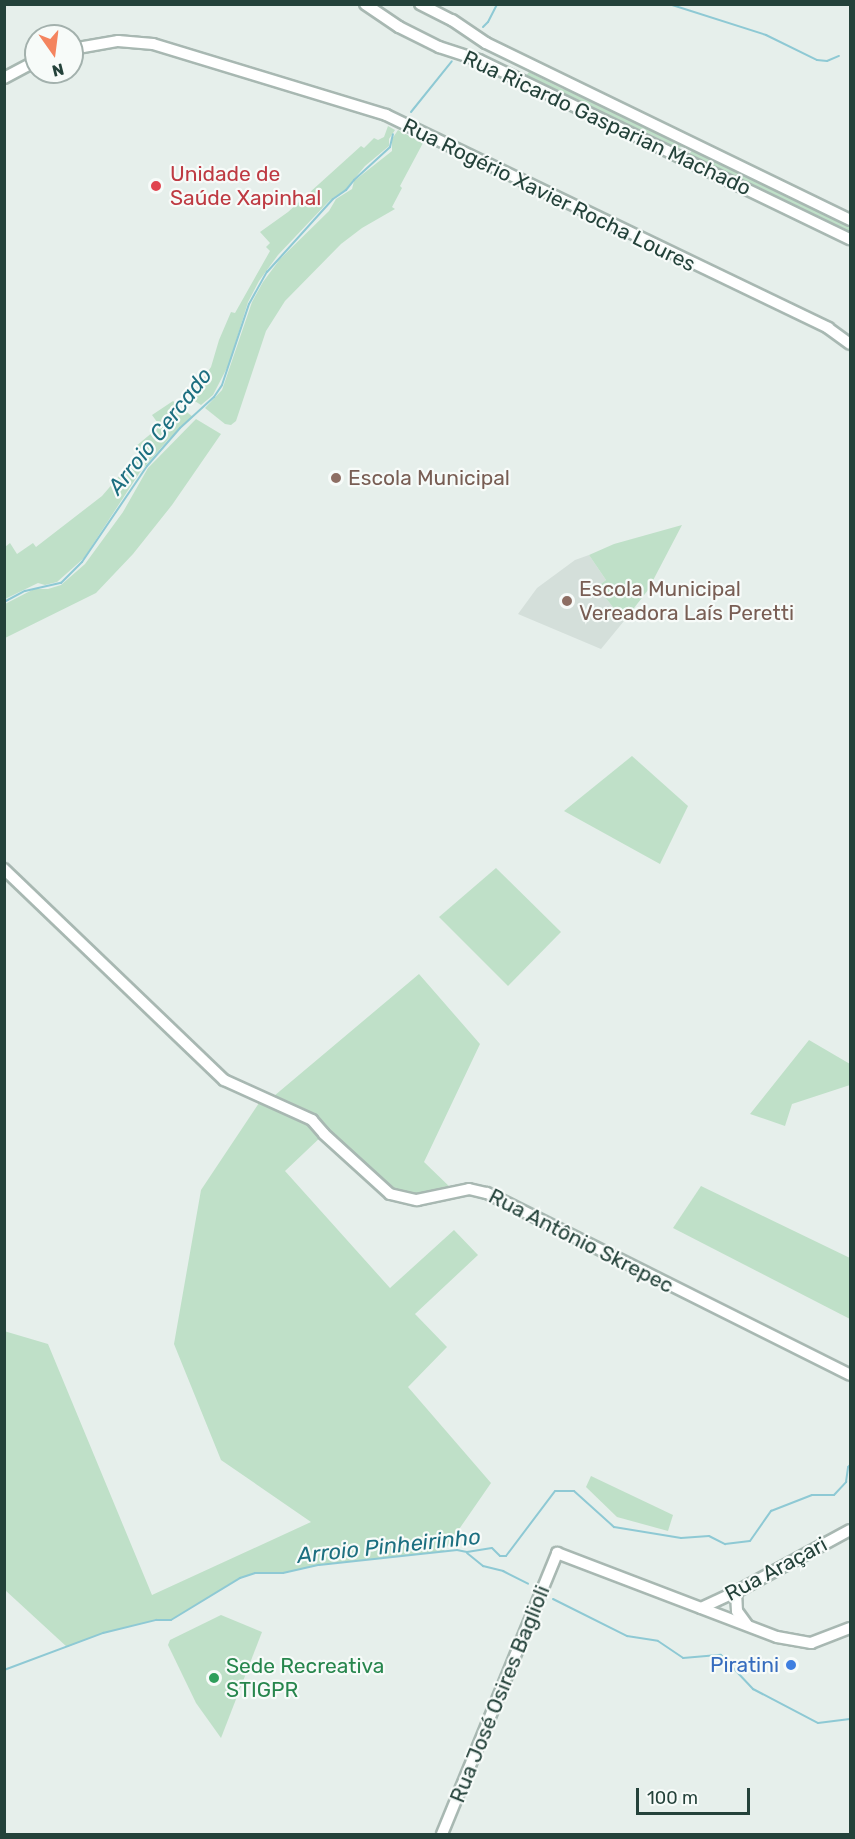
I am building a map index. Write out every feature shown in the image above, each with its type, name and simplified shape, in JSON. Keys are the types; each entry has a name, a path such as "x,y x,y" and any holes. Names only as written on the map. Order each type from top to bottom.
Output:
{"street":[{"name":"Rua Ricardo Gasparian Machado","path":"365,4 399,27 439,47 479,60 850,239"},
{"name":"Rua Ricardo Gasparian Machado","path":"420,4 452,20 486,43 850,220"},
{"name":"Rua Rogério Xavier Rocha Loures","path":"84,47 118,41 153,44 386,115 828,328 850,344"},
{"path":"4,78 24,67"},
{"name":"Rua Antônio Skrepec","path":"4,869 224,1080 312,1120 324,1134 390,1194 417,1200 469,1190 487,1193 850,1375"},
{"name":"Rua Araçari","path":"701,1608 736,1592 850,1530"},
{"name":"Rua José Osires Baglioli","path":"442,1834 557,1553 701,1608"},
{"path":"736,1592 737,1611 747,1625"},
{"path":"701,1608 777,1637 811,1643 850,1628"}],"shaded area":[{"name":"Escola Municipal Vereadora Laís Peretti","path":"589,555 606,580 597,587 624,621 601,649 518,614 537,588 575,560"}],"green space":[{"path":"529,72 563,89 578,92 684,146 678,148 648,133 629,128 525,77"},
{"path":"388,126 395,130 389,139 389,146 365,166 345,190 329,201 278,255 259,281 248,302 229,364 213,395 201,405 190,398 211,367 231,312 235,313 270,251 266,247 270,243 260,232 288,212 361,146 364,148 374,138 378,140 384,137"},
{"path":"398,130 423,143 400,186 402,188 392,207 395,209 362,228 341,244 285,301 266,331 236,421 231,425 225,424 205,408 222,390 252,302 263,282 280,259 329,211 336,199 352,189 354,181 392,151 392,139"},
{"path":"693,149 850,224 850,235 688,156"},
{"path":"173,401 193,417 167,441 140,472 84,558 57,582 45,585 38,583 5,599 5,547 10,543 17,554 33,543 36,547 102,496 139,453 135,447 160,426 152,415"},
{"path":"196,419 221,434 172,505 133,554 96,593 5,638 5,604 34,589 48,589 61,585 85,564 123,512 148,468"},
{"path":"682,525 648,590 624,621 597,587 606,580 589,555 614,544"},
{"path":"632,756 688,806 660,864 564,811"},
{"path":"496,868 561,932 508,986 439,917"},
{"path":"419,974 480,1044 424,1162 453,1190 425,1196 398,1197 352,1155 315,1115 274,1096"},
{"path":"809,1040 850,1064 850,1085 792,1104 785,1126 750,1114"},
{"path":"263,1097 298,1112 324,1134 285,1171 390,1288 454,1230 478,1255 415,1314 447,1347 408,1387 491,1483 444,1551 320,1565 283,1573 255,1573 239,1578 171,1620 155,1620 103,1633 67,1647 5,1590 4,1331 48,1344 152,1595 311,1522 221,1460 174,1344 201,1190"},
{"path":"701,1186 850,1258 850,1319 673,1228"},
{"path":"591,1476 673,1515 668,1531 617,1517 586,1487"},
{"name":"Sede Recreativa STIGPR","path":"221,1615 262,1632 221,1738 196,1703 168,1645 170,1640"}],"waterway":[{"name":"Arroio Cercado","path":"483,27 497,4"},
{"path":"669,4 766,35 817,60 827,61 839,56"},
{"name":"Arroio Cercado","path":"411,112 452,61"},
{"name":"Arroio Cercado","path":"4,602 25,591 61,583 82,562 147,466 180,428 214,397 222,385 249,304 267,272 333,199 346,190 390,147 393,134"},
{"name":"Arroio Pinheirinho","path":"4,1670 103,1633 156,1620 171,1620 240,1578 255,1573 283,1573 319,1565 457,1550 467,1552 492,1548 500,1556 506,1556 555,1491 574,1491 614,1527 681,1538 709,1536 725,1544 750,1541 771,1511 812,1495 834,1495 846,1482 850,1465"},
{"path":"467,1553 483,1566 503,1571 528,1584"},
{"path":"553,1599 627,1636 658,1641 683,1658 721,1655 753,1689 818,1723 850,1719"}],"place":[{"name":"Unidade de Saúde Xapinhal","path":"156,186"},
{"name":"Escola Municipal","path":"336,478"},
{"name":"Escola Municipal Vereadora Laís Peretti","path":"567,601"},
{"name":"Piratini","path":"791,1665"},
{"name":"Sede Recreativa STIGPR","path":"214,1678"}]}
